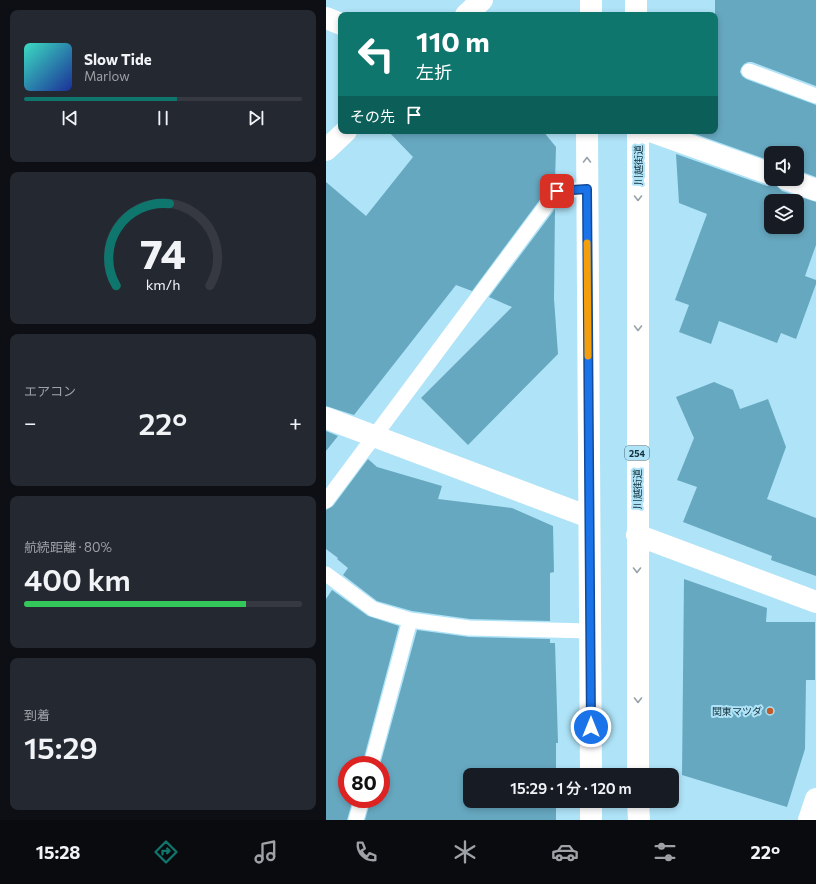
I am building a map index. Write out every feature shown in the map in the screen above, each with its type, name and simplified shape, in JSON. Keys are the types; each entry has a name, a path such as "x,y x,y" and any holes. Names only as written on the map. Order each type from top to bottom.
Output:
{"main road":[{"path":"469,12 482,0"},
{"path":"590,12 591,0"},
{"path":"636,0 636,12"},
{"path":"326,18 338,23"},
{"path":"326,150 343,134"},
{"path":"587,134 591,768"},
{"name":"川越街道","path":"638,134 638,768"},
{"path":"658,134 764,172"},
{"path":"804,186 816,190"},
{"path":"326,418 590,517"},
{"path":"637,535 816,602"},
{"path":"809,820 816,799"},
{"path":"591,808 591,820"},
{"path":"638,808 638,820"}],"lane":[{"path":"749,71 816,96"},
{"path":"326,501 557,191 587,189"},
{"path":"326,574 373,609 410,620 469,628 590,631"},
{"path":"373,756 410,620"},
{"path":"356,820 359,808"}],"building":[{"path":"715,0 816,0 816,86 752,62 744,64 740,72 746,79 816,105 816,177 804,173 804,146 764,146 764,158 695,134 718,134 718,12 715,12"},
{"path":"391,134 545,134 556,147 555,182 550,186 472,291 456,285 354,415 326,406 326,182 366,216 413,157"},
{"path":"676,154 764,186 777,186 782,191 791,194 764,194 764,234 804,234 804,198 816,202 816,245 805,276 816,280 816,284 796,339 781,333 777,343 719,321 711,344 679,332 689,305 675,300 707,214 679,203"},
{"path":"555,209 554,299 558,354 468,445 421,398 512,307 489,297"},
{"path":"714,382 733,390 740,409 768,399 786,447 767,499 816,518 816,576 771,560 772,556 683,522 697,487 677,480 694,438 676,397"},
{"path":"326,431 338,436 326,451"},
{"path":"368,459 377,467 442,486 438,499 512,508 553,526 554,572 550,573 550,621 470,619 412,611 377,601 343,575 348,568 326,549 326,510 333,506"},
{"path":"684,579 767,608 766,622 815,622 815,680 806,680 805,749 787,807 682,775"},
{"path":"332,590 368,616 399,626 364,756 338,756 338,808 350,808 347,820 326,820 326,599"},
{"path":"417,630 469,637 550,639 550,643 555,643 558,743 556,743 556,768 463,768 463,808 556,808 556,820 365,820 368,808 390,808 390,756 382,756"}],"slow traffic":[{"path":"587,243 588,356"}],"place":[{"name":"関東マツダ","path":"770,711"}],"route":[{"path":"557,191 587,189 591,727"}]}
